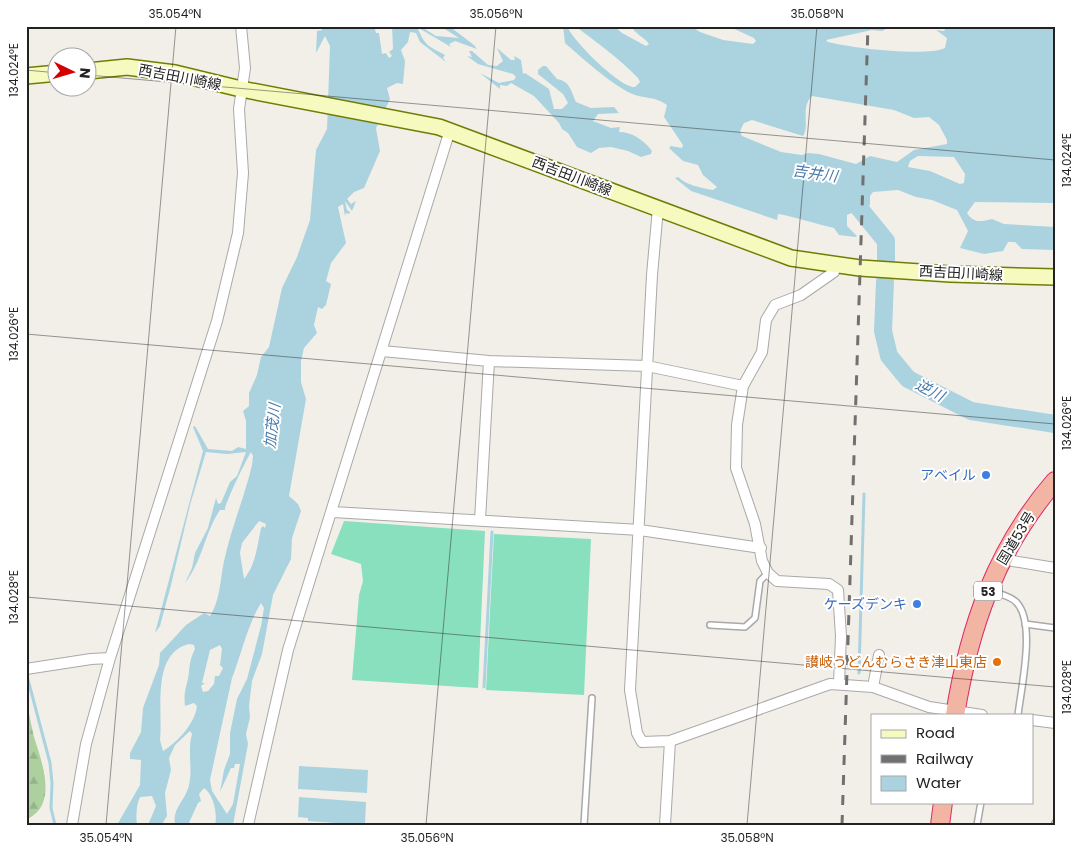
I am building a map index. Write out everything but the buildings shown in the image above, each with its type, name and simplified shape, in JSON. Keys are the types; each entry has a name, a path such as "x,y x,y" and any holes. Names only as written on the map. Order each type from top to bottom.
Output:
{"highway":[{"name":"国道53号","path":"965,714 977,654 993,591 1037,501 1055,481"},
{"name":"国道53号","path":"1008,559 1055,496"},
{"path":"940,825 943,804"},
{"path":"951,825 954,804"}],"main road":[{"name":"西吉田川崎線","path":"98,70 136,68 175,73 241,89 444,129 791,258 836,266 950,274 1055,277"},
{"path":"26,76 48,74"}],"street":[{"path":"72,825 86,744 110,658 225,294 238,233 242,193 243,149 238,109 246,68 241,26"},
{"path":"248,825 288,650 318,548 333,512 382,351 444,129"},
{"path":"658,208 647,366 640,530 630,690 637,733 642,742 670,741 826,685 839,683 873,687 929,707 965,714"},
{"path":"836,266 834,272 801,295 775,305 766,320 762,352 743,386 737,425 737,474 756,524 762,561 768,573 777,581 829,584 838,590 841,636 839,683"},
{"path":"382,351 489,361 647,366 743,386"},
{"path":"480,520 489,361"},
{"path":"333,512 640,530 761,548"},
{"path":"1008,559 1055,568"},
{"path":"873,687 879,655"},
{"path":"26,669 110,658"},
{"path":"1034,720 1055,723"},
{"path":"665,825 670,741"}],"lane":[{"path":"710,625 745,627 756,618 760,580 768,573"},
{"path":"993,591 1017,602 1025,617 1026,645 1018,714"},
{"path":"1025,624 1055,628"},
{"path":"584,825 592,698"},
{"path":"977,825 981,804"}],"green space":[{"path":"344,521 485,531 478,688 352,680 359,595 363,581 361,564 331,554"},
{"path":"494,534 591,539 584,695 486,690"},
{"path":"26,699 44,771 45,794 42,804 36,813 26,820"}],"water":[{"name":"加茂川","path":"322,26 374,26 376,33 379,33 382,54 386,53 389,58 392,56 389,52 393,49 392,26 420,26 436,36 459,38 440,26 449,26 477,49 455,41 449,44 451,47 417,27 428,45 445,55 443,58 446,62 420,42 416,33 410,32 408,42 401,50 405,61 403,84 397,83 387,88 390,99 376,128 380,151 364,188 354,192 347,199 351,204 356,201 352,211 345,201 347,210 350,212 349,214 346,213 345,216 343,204 338,207 346,243 331,263 326,281 331,284 326,305 322,309 318,307 314,325 317,333 304,348 301,361 301,382 306,399 289,496 298,504 301,511 292,538 291,559 273,595 262,654 252,681 249,706 250,717 246,734 248,744 233,825 215,825 214,805 210,795 204,788 199,794 201,801 198,803 188,825 175,825 177,809 189,785 192,734 190,731 175,745 169,758 171,770 165,793 167,816 162,824 148,825 156,806 152,796 140,797 137,825 117,825 140,785 141,760 130,759 130,753 141,732 143,708 159,665 160,653 186,625 204,613 210,616 214,609 228,545 252,465 253,456 251,452 225,510 220,510 215,519 196,566 185,583 192,568 195,553 208,528 216,498 218,504 221,503 230,482 237,476 246,452 227,454 206,452 190,505 160,626 155,633 203,451 193,427 195,426 208,449 232,451 238,447 246,449 246,421 243,411 249,406 249,393 257,375 261,357 269,347 282,288 297,257 310,220 316,150 327,129 330,46 325,36 316,53 317,31 322,30","holes":["259,521 266,524 265,528 263,526 261,528 254,561 244,579 240,553 242,543","261,603 264,608 261,626 247,679 237,699 230,733 230,754 224,770 220,792 231,768 234,768 235,764 240,764 233,804 227,814 212,791 210,780 232,678","189,644 194,645 195,649 190,662 185,691 185,706 194,703 197,706 193,719 185,732 163,751 160,740 161,684 169,659 177,649","220,645 222,649 220,665 223,668 219,676 215,676 214,684 208,691 203,692 201,686 205,683 202,683 210,650"]},
{"name":"吉井川","path":"563,26 567,26 578,42 608,72 628,85 635,87 640,82 638,78 615,57 575,26 614,26 622,33 646,46 649,44 631,26 691,26 700,32 723,40 753,44 756,41 754,38 728,26 904,26 890,27 882,31 872,30 826,40 828,42 870,49 922,52 945,48 947,38 936,30 944,31 947,26 1055,26 1055,203 975,202 967,213 972,219 978,221 992,219 1004,224 1055,227 1055,250 1022,249 1015,242 1008,242 1003,251 984,254 960,248 968,231 957,210 898,190 873,192 870,196 870,205 847,215 847,226 857,236 855,237 839,235 834,228 785,215 778,214 777,220 691,191 675,178 678,177 689,184 713,190 717,187 703,175 698,165 683,161 669,148 671,146 682,148 683,145 664,117 667,105 658,100 635,95 622,89 596,70 565,43","holes":["812,96 894,110 914,118 929,117 939,125 947,140 947,144 914,150 897,162 870,156 856,164 819,154 808,153 802,155 781,152 742,136 740,131 744,123 752,120 803,136 806,127 808,101","918,156 954,157 965,174 964,183 960,184 930,171 908,167 910,161"]},
{"path":"497,48 511,60 515,60 514,56 521,60 523,74 525,73 549,89 554,109 562,109 568,103 563,94 538,74 538,70 543,66 546,66 557,79 567,84 576,102 591,108 614,107 619,113 598,114 593,121 611,128 620,127 619,132 629,133 641,140 652,151 651,154 641,157 628,151 611,147 599,148 591,153 577,147 568,133 562,129 559,123 534,96 511,83 507,86 500,85 500,89 480,73 499,83 514,80 516,77 513,74 478,64 467,56 472,57 469,51 472,51 488,65 497,66 503,61"},
{"path":"299,766 368,770 367,793 298,789"},
{"path":"299,797 366,802 365,825 308,821 308,818 298,817"}],"waterway":[{"name":"逆川","path":"849,189 855,203 886,241 886,260"},
{"name":"逆川","path":"885,281 883,331 889,356 908,379 971,411 1055,424"},
{"path":"859,673 864,494"},
{"path":"484,687 492,532"},
{"path":"26,672 50,763 52,783 51,808 55,825"}],"railway":[{"path":"842,825 868,26"}],"place":[{"name":"アベイル","path":"986,475"},
{"name":"ケーズデンキ","path":"917,604"},
{"name":"讃岐うどんむらさき津山東店","path":"997,662"}]}
